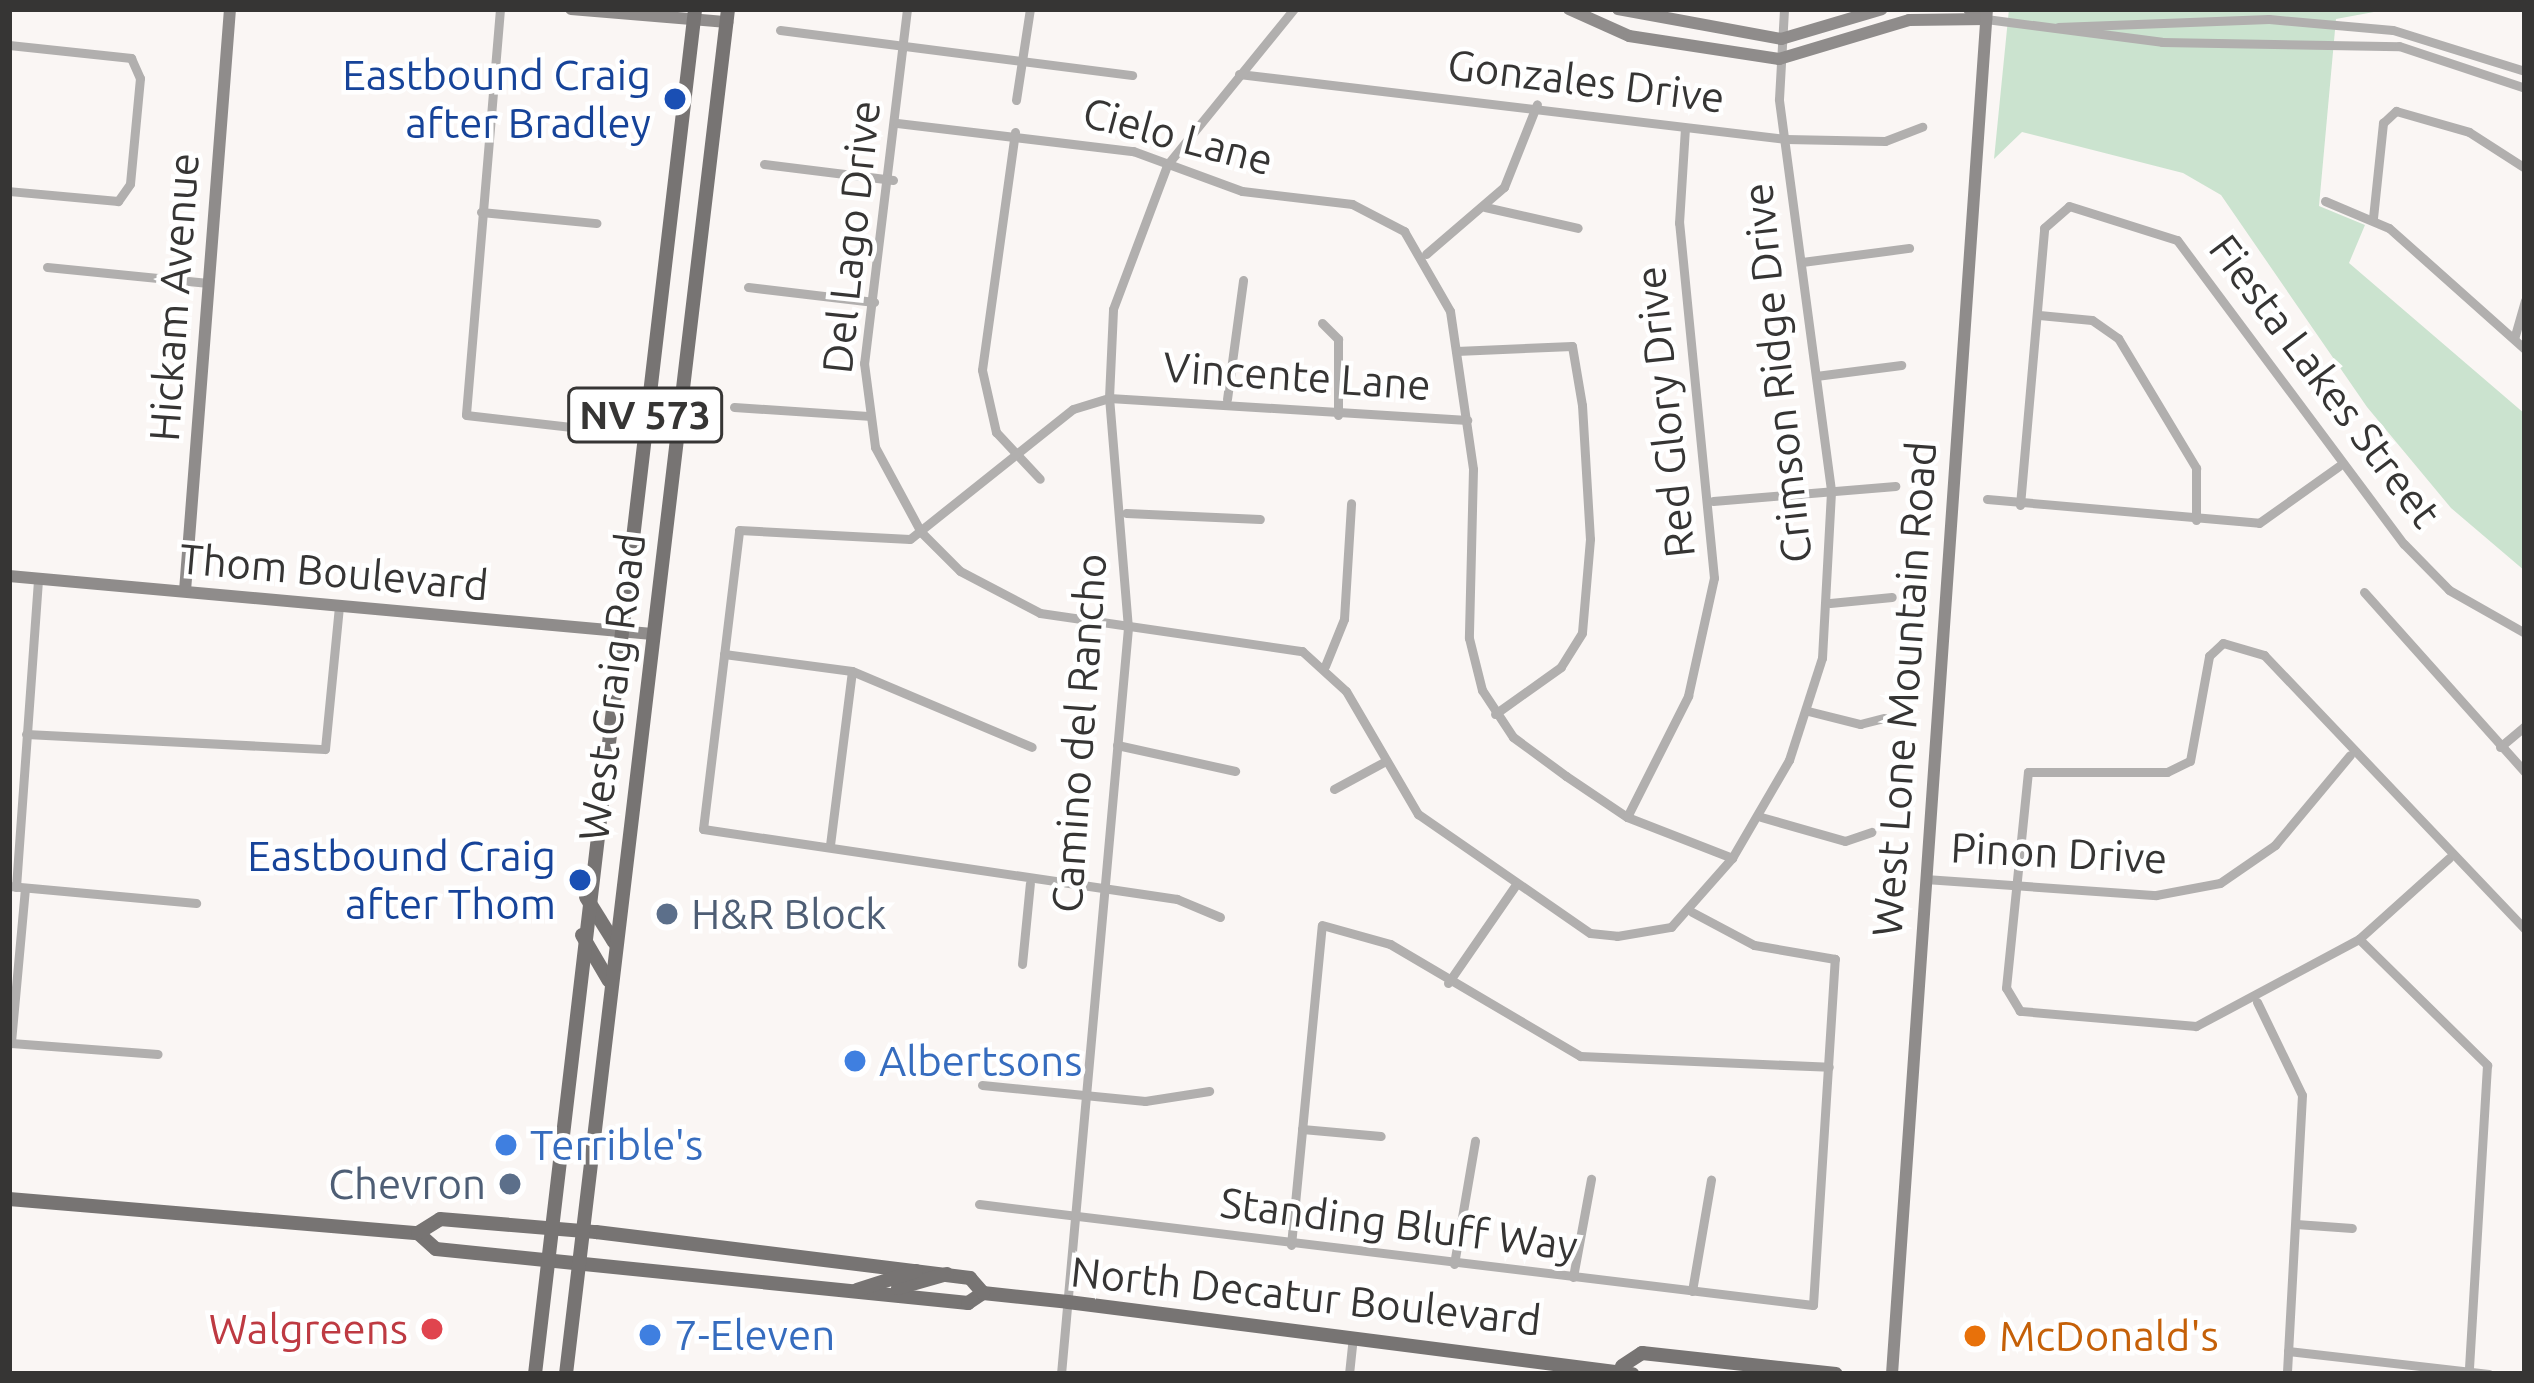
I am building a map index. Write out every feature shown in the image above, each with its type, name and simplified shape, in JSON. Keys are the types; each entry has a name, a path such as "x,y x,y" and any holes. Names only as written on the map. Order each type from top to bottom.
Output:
{"main road":[{"name":"West Craig Road","path":"535,1374 545,1227 694,14"},
{"name":"West Craig Road","path":"566,1374 576,1229 728,15"},
{"path":"586,897 614,941"},
{"path":"582,935 609,981"},
{"name":"North Decatur Boulevard","path":"9,1199 418,1233 440,1220 576,1229 947,1274 983,1293 1354,1334 1625,1371 1642,1353 1836,1374"},
{"name":"North Decatur Boulevard","path":"418,1233 436,1249 968,1303 983,1293"},
{"path":"857,1290 916,1270"},
{"path":"890,1294 947,1274"}],"street":[{"name":"Hickam Avenue","path":"185,591 230,9"},
{"path":"500,9 466,415 642,435"},
{"path":"572,9 728,15"},
{"name":"Del Lago Drive","path":"907,9 893,180 874,302 868,416 921,532"},
{"path":"1016,100 1030,9"},
{"name":"Camino del Rancho","path":"1061,1374 1078,1219 1081,1095 1128,628 1126,514 1108,398 1113,309 1167,165 1294,9"},
{"path":"1569,9 1629,36 1778,59 1909,20 1986,14"},
{"path":"1618,9 1781,39 1882,9"},
{"name":"Crimson Ridge Drive","path":"1692,912 1761,817 1808,710 1830,603 1831,490 1778,59 1784,9"},
{"path":"1969,9 2162,42 2398,46 2525,88"},
{"name":"West Lone Mountain Road","path":"1892,1374 1986,14"},
{"path":"2058,27 2269,19 2420,32 2525,71"},
{"path":"780,30 904,42 1132,75"},
{"path":"9,45 131,58 138,99 130,184 118,201 9,190"},
{"name":"Gonzales Drive","path":"1239,74 1538,104 1786,140 1885,141 1922,127"},
{"path":"1538,104 1526,149 1485,207 1426,254 1456,351 1467,421 1469,638 1495,714 1627,817 1732,858"},
{"path":"2373,218 2388,115 2423,114 2525,168"},
{"name":"Cielo Lane","path":"897,123 1015,132 1167,165 1242,191 1352,204 1426,254"},
{"name":"Red Glory Drive","path":"1627,817 1705,638 1713,501 1679,223 1685,128"},
{"path":"1015,132 982,370 1012,458 1040,479"},
{"path":"764,164 893,180"},
{"path":"2325,201 2373,218 2525,349"},
{"path":"1485,207 1578,228"},
{"name":"Fiesta Lakes Street","path":"2039,315 2055,210 2177,240 2339,466 2449,590 2525,633"},
{"path":"481,212 596,223"},
{"path":"1802,262 1909,248"},
{"path":"47,267 208,283"},
{"path":"1227,399 1243,280"},
{"path":"748,286 874,302"},
{"path":"2514,339 2525,301"},
{"path":"2020,505 2039,315 2092,320 2118,338 2189,452 2196,520"},
{"path":"1322,323 1338,339 1339,415"},
{"path":"1456,351 1572,346 1589,480 1586,613 1561,668 1495,714"},
{"path":"1816,376 1901,365"},
{"name":"Vincente Lane","path":"724,654 739,530 884,546 921,532 1073,410 1108,398 1227,399 1339,415 1467,421"},
{"path":"734,407 868,416"},
{"path":"1987,499 2259,524 2339,466"},
{"path":"1713,501 1895,486"},
{"path":"1325,666 1344,619 1351,503"},
{"path":"1126,514 1260,519"},
{"path":"921,532 992,592 1128,628 1288,647 1325,666 1418,814 1515,886 1590,933 1652,935 1692,912 1754,945 1835,959 1829,1067 1580,1057 1390,944 1322,925 1291,1245"},
{"name":"Thom Boulevard","path":"9,576 652,634"},
{"path":"38,579 11,1043 158,1054"},
{"path":"2364,592 2525,772"},
{"path":"1830,603 1892,597"},
{"path":"26,734 325,749 339,606"},
{"path":"2449,858 2359,939 2258,1002 2163,1027 2013,1006 2012,886 2028,772 2168,772 2190,761 2215,648 2264,655 2449,858 2525,929"},
{"path":"1032,747 852,671 724,654 703,830 830,845 1030,883 1102,891 1220,917"},
{"path":"830,845 852,671"},
{"path":"1808,710 1860,724 1884,718"},
{"path":"2500,747 2525,726"},
{"path":"1117,745 1234,771"},
{"name":"Pinon Drive","path":"1924,879 2156,896 2220,884 2275,844 2350,754"},
{"path":"1334,789 1384,761"},
{"path":"1761,817 1845,841 1871,832"},
{"path":"1022,964 1030,883"},
{"path":"1448,982 1515,886"},
{"path":"17,887 196,903"},
{"path":"2359,939 2487,1065 2469,1372"},
{"path":"2258,1002 2302,1095 2288,1374"},
{"name":"Standing Bluff Way","path":"979,1204 1813,1305 1829,1067"},
{"path":"982,1085 1081,1095 1209,1091"},
{"path":"1302,1129 1381,1136"},
{"path":"1454,1264 1475,1141"},
{"path":"1574,1277 1591,1179"},
{"path":"1692,1291 1711,1180"},
{"path":"2296,1225 2352,1228"},
{"path":"1349,1374 1354,1334"},
{"path":"2288,1351 2488,1374"}],"green space":[{"path":"2009,9 2390,9 2336,19 2319,206 2365,225 2349,263 2525,414 2525,571 2451,508 2367,407 2221,195 2183,173 2022,132 1994,159"}],"place":[{"name":"Eastbound Craig after Bradley","path":"675,99"},
{"name":"Eastbound Craig after Thom","path":"580,880"},
{"name":"H&R Block","path":"667,914"},
{"name":"Albertsons","path":"855,1061"},
{"name":"Terrible's","path":"506,1145"},
{"name":"Chevron","path":"510,1184"},
{"name":"Walgreens","path":"432,1329"},
{"name":"7-Eleven","path":"650,1335"},
{"name":"McDonald's","path":"1975,1336"}]}
